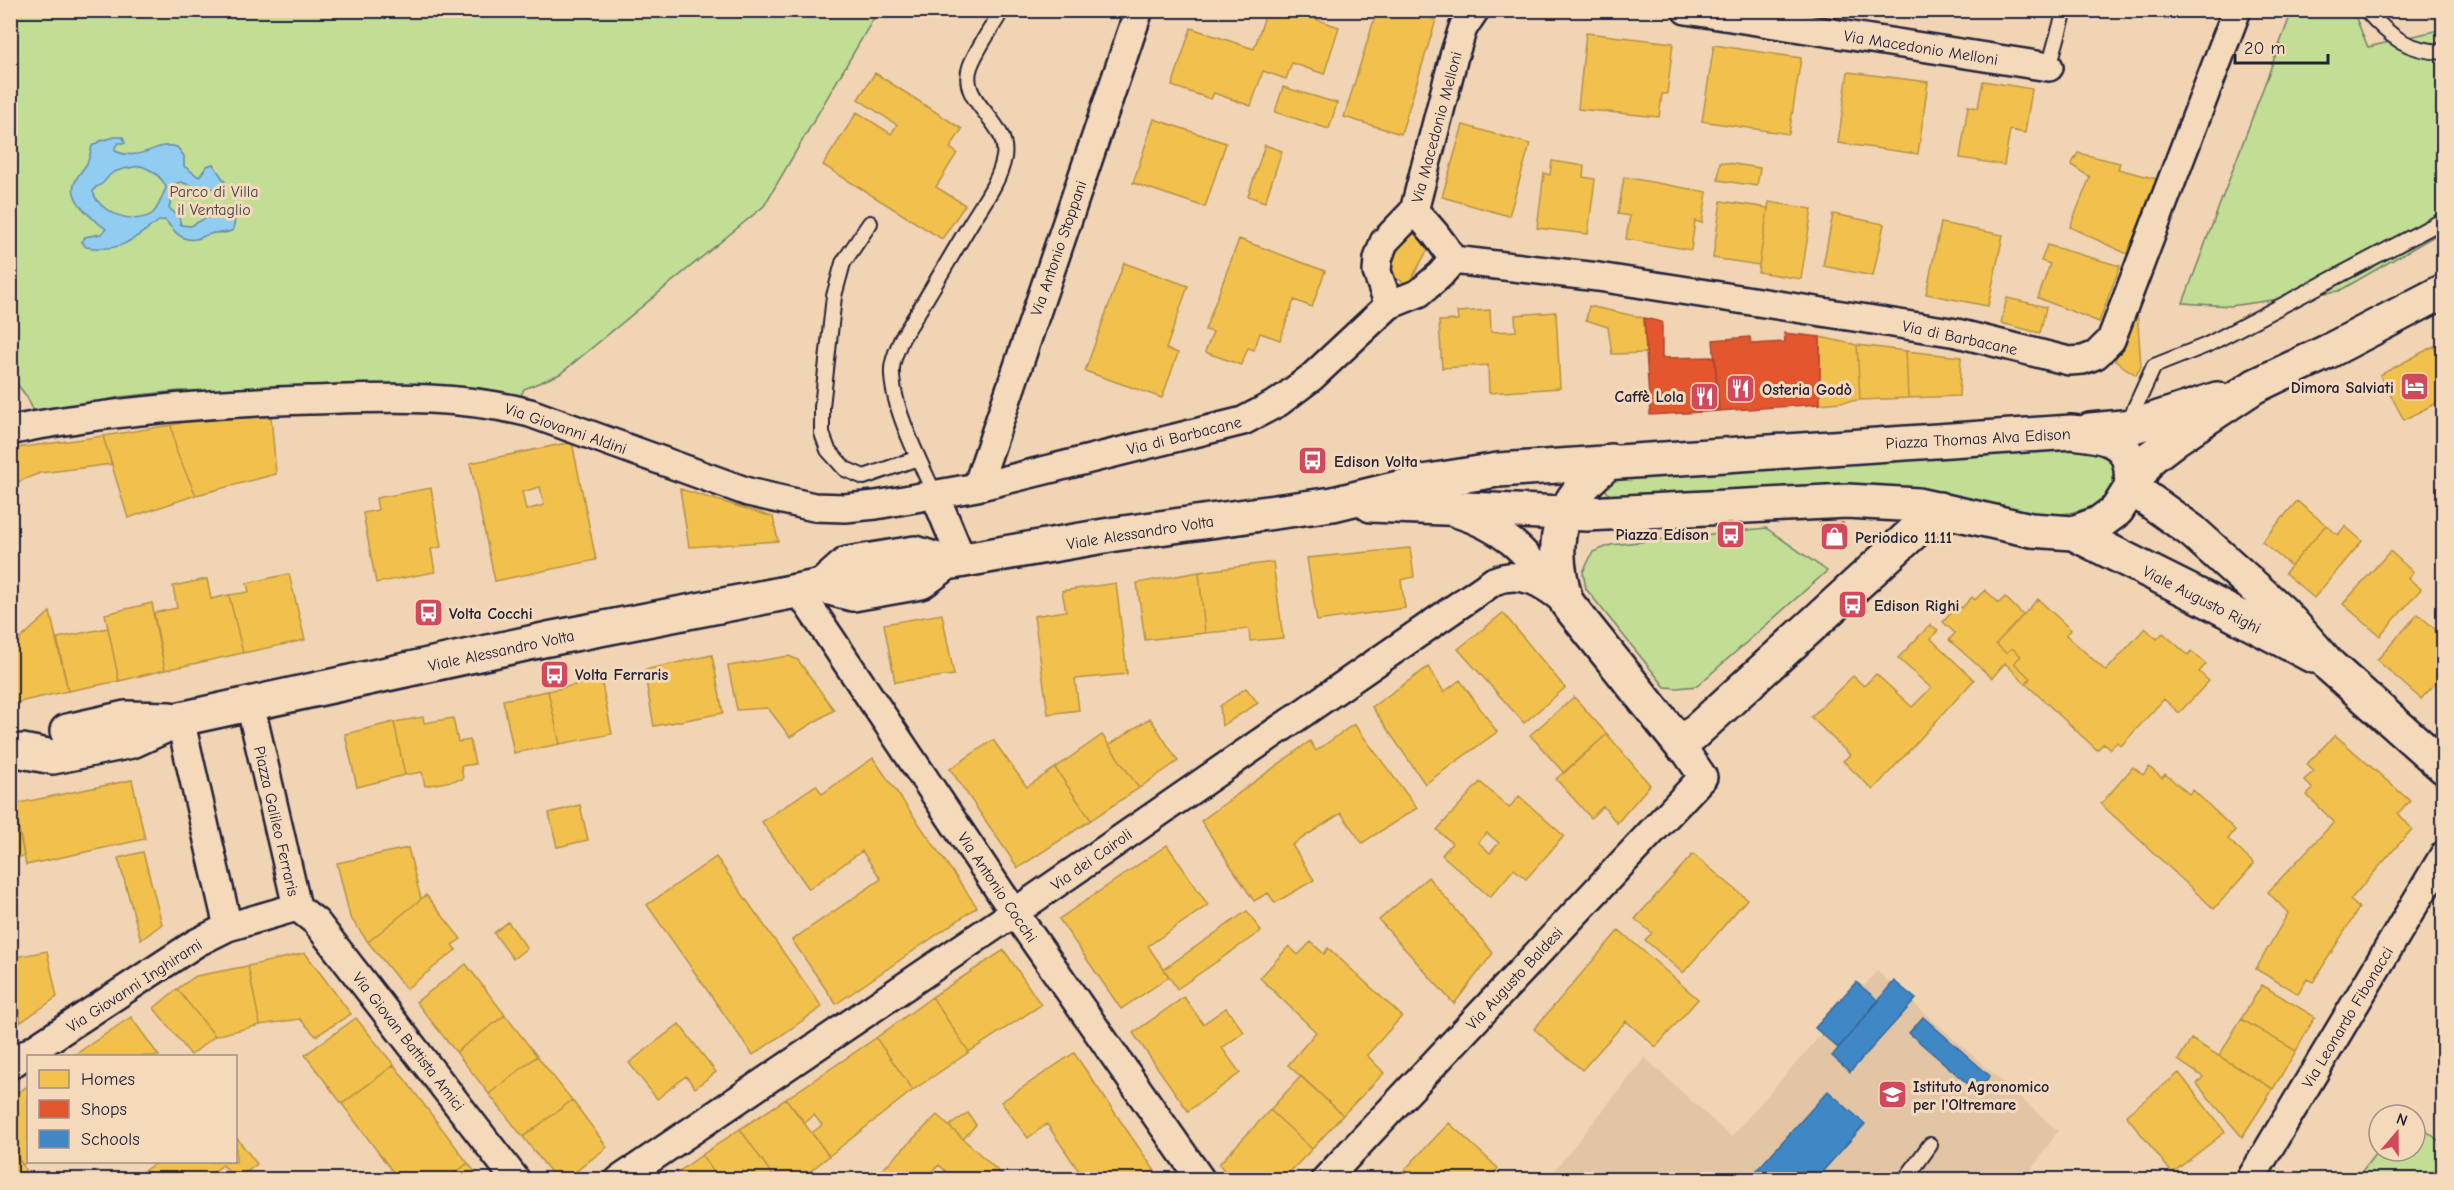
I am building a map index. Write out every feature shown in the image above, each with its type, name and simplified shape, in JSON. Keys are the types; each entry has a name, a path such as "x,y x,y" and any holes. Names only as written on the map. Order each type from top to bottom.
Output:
{"main road":[{"path":"1436,494 1564,514 1835,501 1896,503 1939,509 2031,530 2073,533 2098,524 2112,514 2121,505 2146,463 2156,453 2255,386 2444,291"},
{"path":"2072,432 2125,427 2255,386"},
{"name":"Piazza Thomas Alva Edison","path":"1436,494 1498,470 2072,432 2103,437 2116,442 2128,457 2132,488"},
{"path":"1611,461 1580,487 1564,514 1556,563 1566,603 1681,745 1939,509"},
{"name":"Viale Augusto Righi","path":"2132,488 2192,531 2282,612 2330,666 2444,767"},
{"name":"Viale Alessandro Volta","path":"16,752 53,757 132,741 180,719 548,639 811,589 847,564 915,553 955,562 1116,534 1333,504 1436,494"},
{"name":"Viale Augusto Righi","path":"2073,533 2203,598 2330,666"}],"street":[{"name":"Via Antonio Stoppani","path":"977,486 1139,10"},
{"name":"Via Macedonio Melloni","path":"1389,305 1377,272 1378,259 1384,242 1414,211 1454,56 1463,28 1475,10"},
{"name":"Via Macedonio Melloni","path":"1686,10 2049,67"},
{"name":"Via di Barbacane","path":"935,495 1243,421 1280,402 1312,377 1389,305 1419,293 1453,260 1598,277 1957,333 2056,359 2083,360 2096,355 2111,340 2237,10"},
{"path":"1414,211 1430,225 1453,260"},
{"name":"Via Giovanni Aldini","path":"10,431 37,424 134,411 235,402 422,397 498,405 530,413 748,492 780,501 814,507 845,508 935,495"},
{"path":"1436,494 1512,541 1530,557 1566,603"},
{"path":"935,495 955,562"},
{"name":"Via dei Cairoli","path":"619,1179 1015,912 1494,581 1514,576 1524,578 1547,587 1566,603"},
{"name":"Via Antonio Cocchi","path":"811,589 1015,912 1201,1179"},
{"name":"Piazza Galileo Ferraris","path":"228,927 297,907 250,704"},
{"path":"180,719 228,927"},
{"name":"Via Augusto Baldesi","path":"1325,1179 1703,777 1681,745"},
{"name":"Via Leonardo Fibonacci","path":"2250,1179 2444,855"},
{"name":"Via Giovan Battista Amici","path":"297,907 316,922 516,1179"},
{"name":"Via Giovanni Inghirami","path":"10,1065 196,943 228,927"}],"lane":[{"path":"935,495 906,427 894,385 892,369 902,338 988,193 1004,158 1004,144 1000,129 974,97 969,82 971,66 1002,10"},
{"path":"2049,67 2065,10"},
{"path":"2366,10 2386,33 2410,46 2444,52"},
{"path":"2125,427 2138,405 2154,366 2207,345 2444,220"},
{"path":"870,223 843,263 834,296 822,407 822,433 828,450 845,469 864,477 918,459"},
{"path":"1905,1179 1930,1145"}],"shaded area":[{"name":"Istituto Agronomico per l'Oltremare","path":"1877,971 2058,1131 2025,1179 1547,1180 1645,1058 1731,1137"}],"green space":[{"name":"Parco di Villa il Ventaglio","path":"11,11 878,11 764,206 560,374 524,389 520,398 397,387 179,391 119,397 37,418 27,397 11,376"},
{"path":"2292,11 2353,11 2368,47 2443,29 2443,231 2339,291 2230,306 2183,303"},
{"path":"2078,443 2108,453 2114,469 2114,483 2109,493 2101,501 2090,507 2048,516 1611,497 1604,488 1606,477"},
{"path":"1766,528 1827,571 1697,686 1665,687 1586,589 1583,572 1593,552 1611,545"},
{"path":"2427,1131 2443,1144 2443,1179 2356,1179 2368,1163 2427,1163"}],"water":[{"path":"123,137 125,143 118,143 115,151 124,154 141,153 163,146 177,147 184,156 184,166 199,177 207,166 213,164 225,182 223,191 216,188 204,190 181,182 175,184 169,208 179,217 181,225 191,226 211,215 221,217 226,214 232,215 235,220 233,230 213,233 198,239 186,239 165,220 159,221 134,239 118,246 86,247 82,242 85,237 101,234 106,229 79,204 74,185 87,163 92,146 100,141","holes":["141,166 159,177 166,187 153,213 145,217 127,218 109,211 96,199 93,191 111,174 118,170"]}],"building: Homes":[{"path":"1267,10 1289,10 1339,27 1324,74 1292,63 1286,79 1263,71 1251,106 1214,93 1211,99 1172,86 1191,28 1254,49"},
{"path":"1377,10 1405,10 1436,20 1401,134 1344,117"},
{"path":"1586,33 1673,43 1667,94 1662,94 1659,117 1578,109"},
{"path":"1714,45 1801,58 1789,134 1702,121"},
{"path":"1848,72 1928,82 1918,154 1838,143"},
{"path":"875,73 962,129 950,148 957,153 936,187 965,205 942,239 823,165 857,112 891,134 897,125 858,99"},
{"path":"1983,81 2032,89 2025,133 2010,130 2004,165 1960,158 1968,106 1978,108"},
{"path":"1283,87 1337,103 1329,129 1275,112"},
{"path":"1154,119 1226,143 1205,207 1133,183"},
{"path":"1463,125 1530,144 1509,216 1442,197"},
{"path":"1265,145 1282,151 1265,202 1248,196"},
{"path":"2078,153 2120,163 2118,169 2157,179 2127,254 2070,227 2090,177 2071,165"},
{"path":"1552,161 1584,166 1583,177 1595,179 1588,234 1537,228 1544,173 1550,175"},
{"path":"1720,162 1760,168 1757,186 1718,180"},
{"path":"1624,177 1707,192 1702,223 1695,221 1691,250 1626,239 1630,216 1618,214"},
{"path":"1721,201 1768,208 1759,265 1713,258"},
{"path":"1769,202 1812,209 1801,279 1758,272"},
{"path":"1833,214 1884,224 1873,276 1823,266"},
{"path":"1941,223 2003,235 1988,306 1926,294"},
{"path":"1409,229 1432,242 1408,285 1386,272"},
{"path":"1239,239 1325,271 1312,307 1294,300 1280,340 1260,333 1254,350 1248,348 1241,365 1205,352 1213,332 1205,330"},
{"path":"2047,245 2120,266 2099,322 2038,298 2050,264 2041,261"},
{"path":"1124,263 1188,286 1166,349 1178,353 1162,398 1085,371"},
{"path":"2007,298 2046,307 2040,333 2001,323"},
{"path":"1589,306 1644,318 1646,353 1612,354 1608,327 1586,320"},
{"path":"1490,310 1491,332 1516,331 1515,315 1556,312 1560,388 1489,393 1488,365 1442,368 1439,321 1458,320 1457,312"},
{"path":"2137,310 2141,367 2136,375 2115,361"},
{"path":"1820,337 1857,345 1860,400 1820,404"},
{"path":"1857,345 1906,351 1908,398 1860,400"},
{"name":"Dimora Salviati","path":"2434,346 2444,363 2444,399 2404,420 2380,375"},
{"path":"1906,351 1961,357 1959,396 1908,398"},
{"path":"220,415 271,416 276,474 196,495 177,453 171,425"},
{"path":"171,425 177,453 196,495 128,518 103,436"},
{"path":"103,436 112,464 40,473 10,485 10,449"},
{"path":"572,442 596,560 495,581 470,463","holes":["540,487 544,505 526,510 522,492"]},
{"path":"431,488 441,547 431,549 435,572 376,583 363,513 378,510 376,498"},
{"path":"680,489 773,517 778,541 689,547"},
{"path":"2297,501 2326,525 2291,566 2262,542"},
{"path":"2326,525 2338,535 2345,526 2362,541 2314,598 2285,573"},
{"path":"1410,548 1414,577 1401,580 1405,608 1317,621 1307,558"},
{"path":"2390,551 2413,572 2408,578 2421,589 2380,636 2343,604"},
{"path":"1273,562 1283,638 1250,641 1249,629 1205,633 1199,572"},
{"path":"1199,572 1205,633 1145,640 1137,583"},
{"path":"289,574 305,640 243,653 229,595 249,592 247,583"},
{"path":"207,579 211,599 229,595 243,653 165,670 153,613 177,608 173,586"},
{"path":"1116,583 1127,674 1075,679 1079,710 1048,714 1034,616 1066,611 1062,591"},
{"path":"1985,590 1999,603 2005,597 2023,615 1996,644 2006,653 2012,648 2021,656 2014,663 2030,678 2026,684 2005,663 1992,678 1949,640 1955,633 1943,622 1958,605 1962,608 1972,597 1975,600"},
{"path":"2038,599 2071,630 2066,635 2106,671 2145,628 2157,639 2163,633 2188,655 2191,651 2206,664 2199,672 2209,681 2179,713 2164,699 2121,746 2117,742 2110,749 2104,743 2097,750 2026,684 2030,678 2014,663 2021,656 2012,648 2006,653 1996,644"},
{"path":"152,603 165,670 119,681 105,614"},
{"path":"50,612 68,691 10,704 10,648"},
{"path":"1503,613 1565,688 1524,723 1458,649"},
{"path":"942,614 954,675 895,682 884,624"},
{"path":"2418,614 2444,637 2444,674 2421,699 2377,660"},
{"path":"1930,625 1938,630 1931,639 1974,680 1873,790 1843,761 1850,755 1811,717 1853,676 1864,686 1876,674 1912,707 1931,688 1898,658"},
{"path":"108,628 119,681 68,691 57,638"},
{"path":"712,655 723,713 654,726 644,670"},
{"path":"789,656 798,660 834,710 790,737 768,708 737,710 728,666"},
{"path":"1428,667 1444,692 1460,680 1497,732 1425,784 1372,707"},
{"path":"601,679 612,734 560,744 548,691"},
{"path":"1246,688 1258,703 1222,726 1220,706"},
{"path":"548,691 560,744 514,753 503,700"},
{"path":"1574,697 1607,734 1564,773 1530,735"},
{"path":"423,717 424,723 453,718 458,742 470,740 475,764 461,766 463,779 425,786 422,772 405,775 394,722"},
{"path":"1150,718 1178,761 1139,788 1109,745"},
{"path":"394,722 405,775 357,787 345,734"},
{"path":"1354,724 1417,808 1362,843 1341,813 1292,845 1314,880 1275,903 1268,893 1254,901 1201,821 1310,741 1316,751"},
{"path":"1607,734 1650,785 1617,823 1603,806 1591,818 1556,779"},
{"path":"1102,735 1139,788 1091,820 1055,768"},
{"path":"2335,735 2410,801 2398,813 2412,829 2350,900 2359,908 2313,982 2307,979 2298,994 2256,969 2288,913 2268,892 2334,822 2307,795 2313,789 2304,780 2314,771 2306,765"},
{"path":"993,740 1027,787 1055,768 1091,820 1018,868 950,769"},
{"path":"873,758 977,907 836,1004 792,940 881,879 862,851 809,889 762,822 816,785 822,794"},
{"path":"2133,767 2143,775 2149,767 2162,778 2165,774 2189,794 2193,790 2235,830 2228,839 2254,864 2214,909 2101,804"},
{"path":"132,780 145,839 26,865 14,804"},
{"path":"1480,782 1509,808 1519,796 1564,836 1526,879 1514,869 1490,897 1442,855 1452,843 1437,830","holes":["1487,833 1499,843 1490,853 1478,842"]},
{"path":"14,804 24,856 10,859 10,805"},
{"path":"580,805 588,840 557,847 549,813"},
{"path":"1167,845 1208,905 1148,946 1169,977 1121,1009 1059,919"},
{"path":"408,848 421,899 368,942 350,917 337,863"},
{"path":"143,852 162,924 141,940 118,858"},
{"path":"1693,854 1747,899 1683,973 1645,940 1652,933 1635,919"},
{"path":"716,857 822,1007 753,1055 647,905"},
{"path":"1428,877 1493,953 1454,1004 1379,920"},
{"path":"426,895 461,939 452,945 456,950 406,989 368,942"},
{"path":"1247,911 1261,931 1177,989 1164,969"},
{"path":"508,922 527,948 513,959 494,933"},
{"path":"1619,930 1698,999 1656,1047 1626,1021 1582,1070 1534,1029"},
{"path":"1311,942 1324,954 1328,948 1402,1016 1367,1055 1384,1073 1343,1115 1288,1065 1316,1032 1260,978 1289,946 1298,955"},
{"path":"1004,950 1041,1005 969,1052 932,997"},
{"path":"47,951 57,997 21,1022 10,971 10,958"},
{"path":"305,953 351,1014 316,1036 300,1019 260,1025 248,966"},
{"path":"466,964 505,1015 456,1052 416,1002"},
{"path":"248,966 260,1025 215,1036 177,989 196,976"},
{"path":"10,971 21,1022 10,1029"},
{"path":"2262,985 2315,1017 2296,1051 2241,1019"},
{"path":"177,989 215,1036 191,1055 154,1008"},
{"path":"932,997 969,1052 913,1090 876,1038"},
{"path":"1184,997 1203,1024 1226,1008 1244,1032 1222,1048 1240,1073 1188,1111 1133,1033"},
{"path":"505,1015 537,1056 489,1094 456,1052"},
{"path":"131,1017 158,1055 74,1055"},
{"path":"356,1018 394,1065 342,1104 305,1055"},
{"path":"2241,1019 2296,1051 2273,1089 2219,1056"},
{"path":"679,1024 716,1072 695,1088 686,1076 657,1099 629,1063"},
{"path":"876,1038 913,1090 829,1156 812,1133 822,1125 814,1115 805,1123 786,1099"},
{"path":"2191,1039 2273,1089 2242,1137 2197,1084 2203,1077 2178,1060"},
{"path":"1074,1053 1161,1180 1085,1180 1047,1124 1028,1138 1001,1102"},
{"path":"537,1056 572,1100 523,1137 489,1094"},
{"path":"394,1065 468,1163 446,1180 399,1180 342,1104"},
{"path":"2179,1073 2225,1132 2172,1173 2126,1115"},
{"path":"1301,1076 1343,1115 1312,1149 1270,1110"},
{"path":"27,1087 27,1162 22,1165 10,1147 10,1098"},
{"path":"786,1099 829,1156 799,1180 776,1180 740,1129"},
{"path":"572,1100 607,1147 565,1180 557,1180 523,1137"},
{"path":"1270,1110 1312,1149 1282,1180 1232,1180 1219,1164"},
{"path":"968,1113 976,1125 963,1139 949,1126"},
{"path":"937,1115 1008,1180 955,1180 939,1165 924,1180 872,1180"},
{"path":"1449,1123 1498,1168 1487,1180 1395,1180"},
{"path":"740,1129 776,1180 719,1180 702,1155"},
{"path":"237,1138 257,1164 236,1180 223,1165 203,1180 130,1180 156,1163 237,1163"},
{"path":"10,1147 26,1170 12,1180 10,1180"},
{"path":"702,1155 719,1180 667,1180"},
{"path":"468,1163 481,1180 446,1180"}],"building: Shops":[{"path":"1644,318 1662,322 1662,358 1715,357 1719,411 1650,415"},
{"path":"1784,333 1820,337 1820,404 1719,411 1713,340 1750,337 1751,344 1785,342"},
{"name":"Periodico 11.11","path":"1843,523 1846,548 1825,551 1821,525"}],"building: Schools":[{"path":"1894,981 1916,999 1850,1072 1832,1056"},
{"path":"1856,982 1879,1001 1838,1048 1815,1028"},
{"path":"1923,1017 1990,1076 1976,1091 1909,1033"},
{"path":"1828,1091 1865,1124 1821,1173 1827,1180 1748,1180"}],"place":[{"name":"Dimora Salviati","path":"2415,387"},
{"name":"Osteria Godò","path":"1741,389"},
{"name":"Caffè Lola","path":"1705,396"},
{"name":"Edison Volta","path":"1313,461"},
{"name":"Piazza Edison","path":"1730,534"},
{"name":"Periodico 11.11","path":"1834,537"},
{"name":"Edison Righi","path":"1853,605"},
{"name":"Volta Cocchi","path":"428,613"},
{"name":"Volta Ferraris","path":"554,674"},
{"name":"Istituto Agronomico per l'Oltremare","path":"1892,1095"}]}
